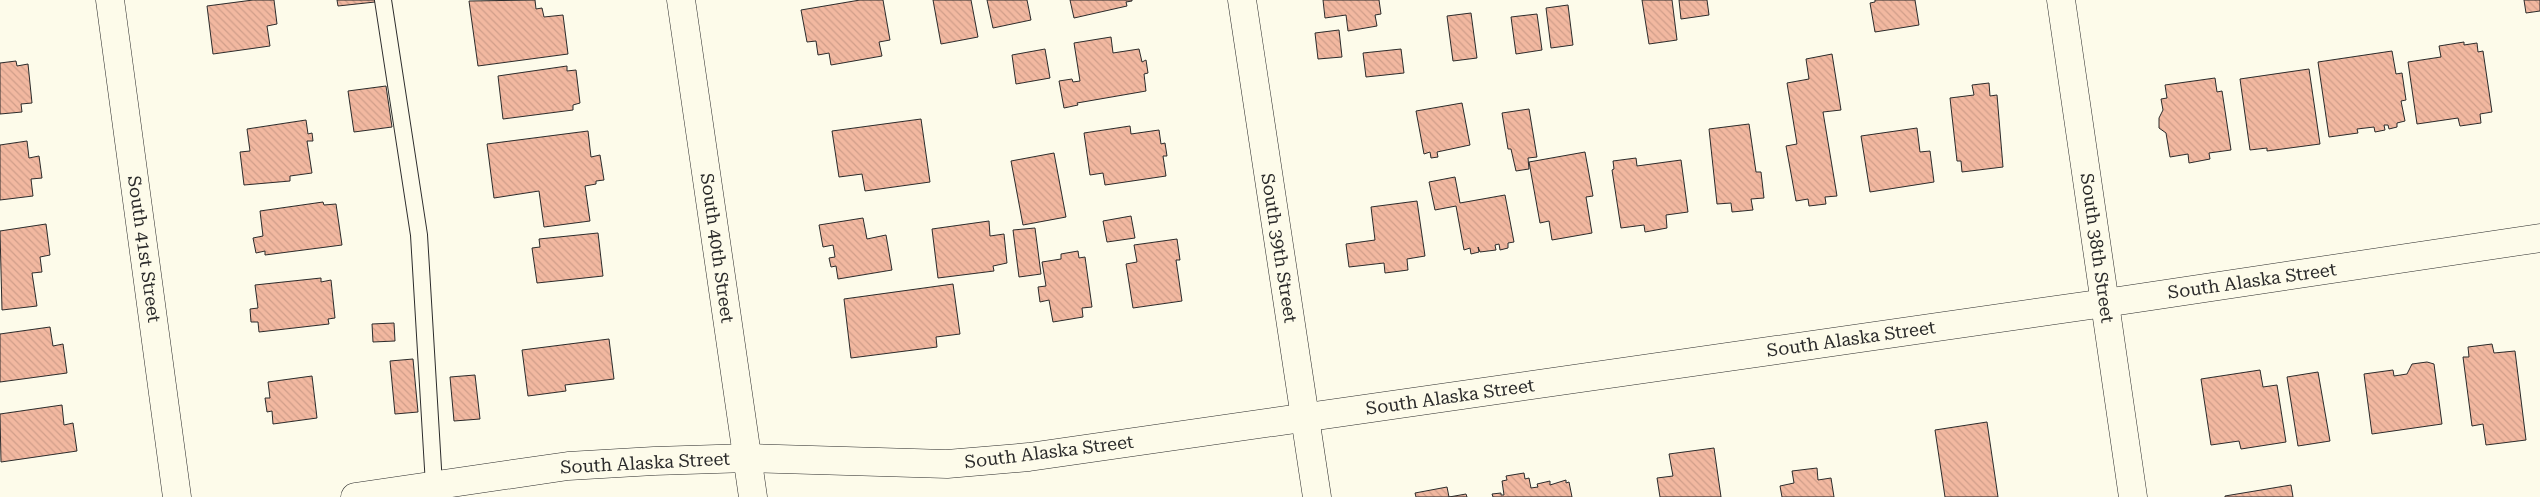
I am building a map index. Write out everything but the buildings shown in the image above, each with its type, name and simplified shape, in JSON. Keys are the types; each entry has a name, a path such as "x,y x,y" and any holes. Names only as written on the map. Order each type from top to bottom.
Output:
{"street":[{"name":"South 41st Street","path":"110,0 177,497"},
{"name":"South 40th Street","path":"681,0 753,497"},
{"name":"South 39th Street","path":"1242,0 1317,497"},
{"name":"South 38th Street","path":"2061,0 2133,497"},
{"name":"South Alaska Street","path":"356,497 568,466 748,458 912,464 986,462 1076,451 2540,238"}],"lane":[{"path":"383,0 419,235 434,485"}]}
